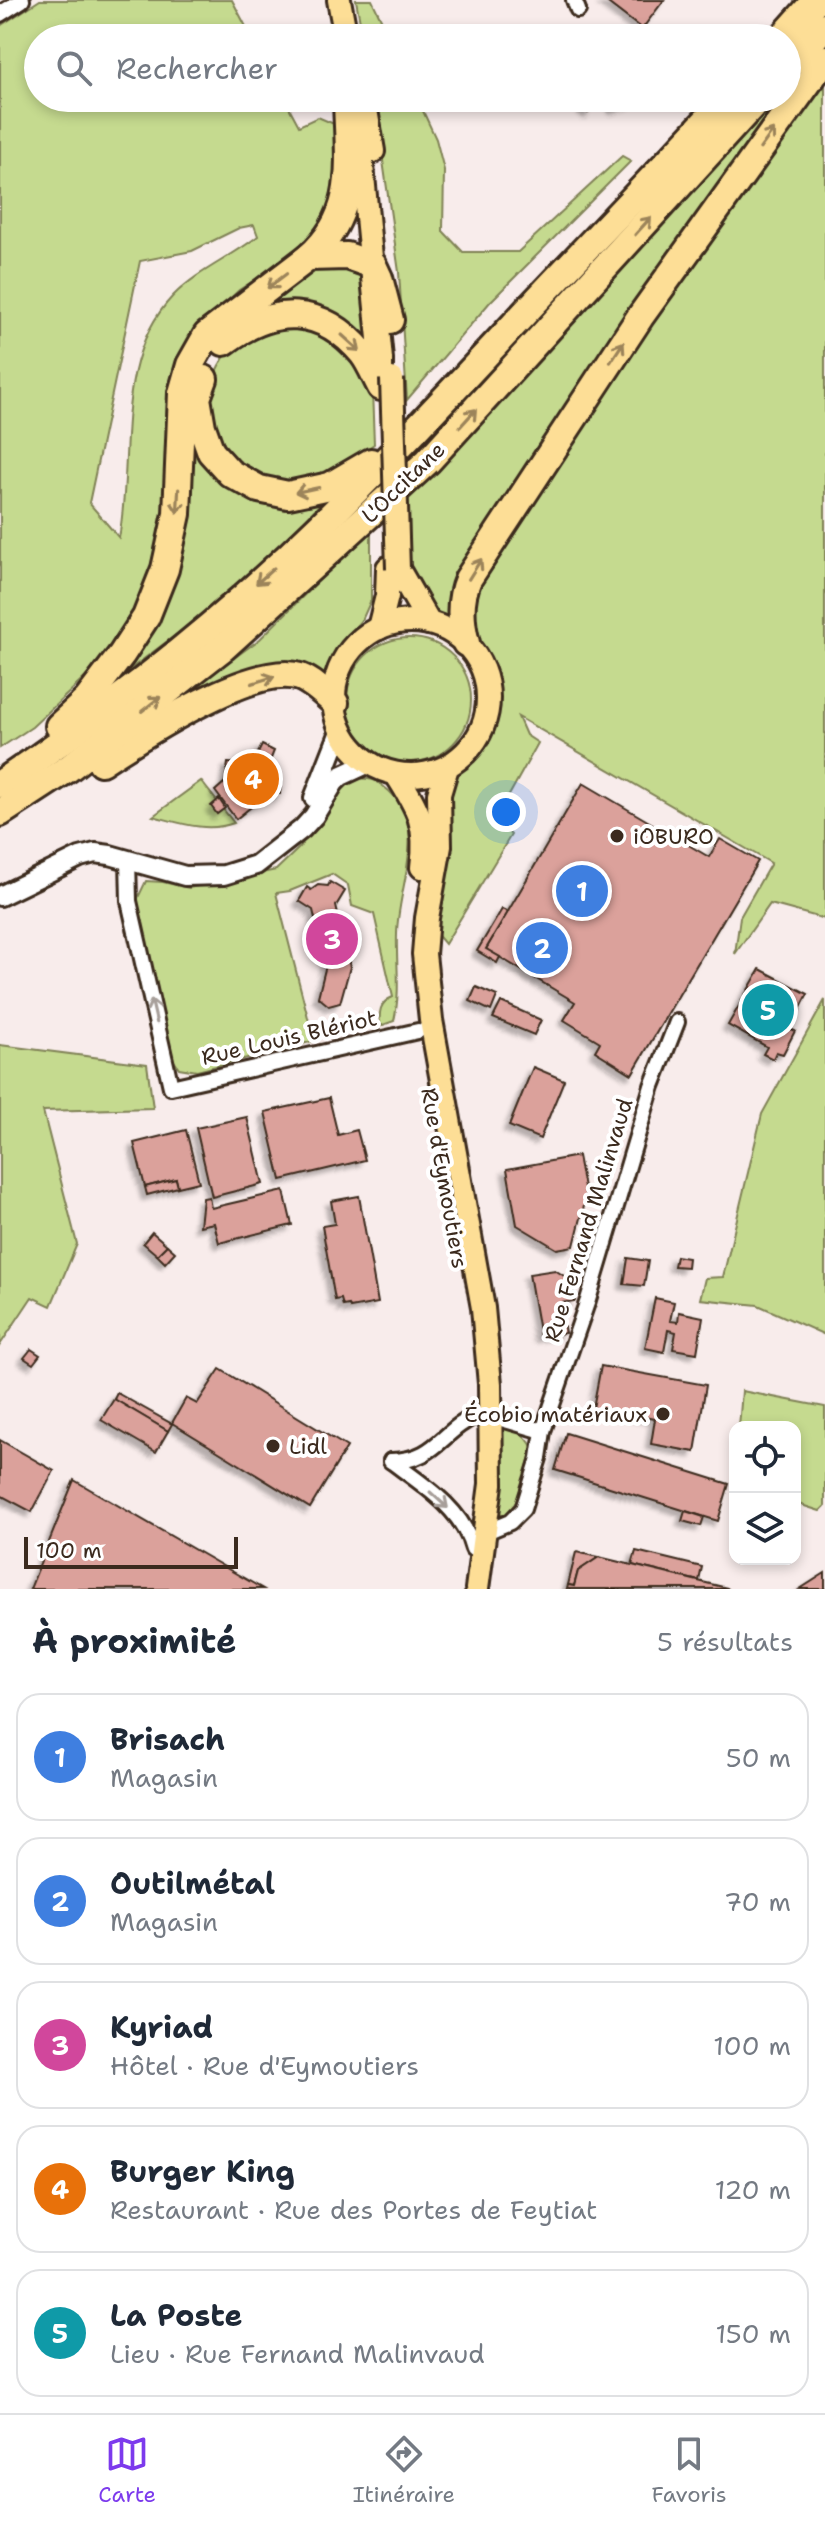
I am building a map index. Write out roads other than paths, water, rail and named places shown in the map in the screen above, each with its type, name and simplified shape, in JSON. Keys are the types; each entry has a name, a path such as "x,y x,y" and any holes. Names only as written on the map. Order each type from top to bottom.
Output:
{"highway":[{"path":"795,24 816,0"},
{"path":"801,52 825,26"},
{"path":"801,92 825,59"},
{"path":"0,777 8,766 87,700 146,617 165,569 177,514 182,393 190,365 207,335 309,257 335,227 349,188 348,112"},
{"name":"L'Occitane","path":"7,799 95,717 219,618 320,527 422,424 714,112"},
{"name":"L'Occitane","path":"7,799 69,768 224,647 428,461 746,112"},
{"path":"466,643 461,610 462,594 468,579 640,317 787,112"},
{"path":"309,257 347,256 373,265 390,320"},
{"path":"387,383 344,335 316,319 293,315 266,317 243,328 221,344 207,369 197,398 202,427 211,452 230,473 259,489 288,495 330,486 365,466 422,424"},
{"path":"7,799 42,799 203,701 267,678 281,675 298,677 308,681 335,703"}],"main road":[{"path":"339,0 343,24"},
{"path":"356,112 387,383"},
{"path":"366,112 381,201 390,320 387,383 393,569 379,628"},
{"path":"393,569 429,623"},
{"path":"404,621 429,623 455,634 466,643 480,663 488,686 488,710 480,733 466,753 447,767 422,775 396,774 369,763 353,748 341,729 335,703 337,680 345,658 360,641 379,628 404,621"},
{"path":"447,767 439,794 440,846 425,933 426,989 483,1308 485,1415"},
{"name":"Rue d'Eymoutiers","path":"396,774 418,808 425,843 410,942 418,1031 445,1166 475,1369 485,1415 478,1484 479,1541 466,1589"},
{"path":"477,1589 479,1541"}],"street":[{"path":"0,14 22,0"},
{"path":"302,829 341,729"},
{"path":"0,896 80,857 95,853 185,876 224,875 256,865 302,829 341,776 369,763"},
{"name":"Rue Louis Blériot","path":"128,859 129,901 171,1087 418,1031"},
{"name":"Rue Fernand Malinvaud","path":"479,1541 510,1522 523,1509 539,1458 543,1431 588,1300 652,1086 677,1022"},
{"path":"479,1541 444,1503 391,1461 405,1461 424,1455 463,1421 485,1415 543,1431"}],"place":[{"name":"Burger King","path":"253,779"},
{"name":"iOBURO","path":"617,836"},
{"name":"Brisach","path":"582,891"},
{"name":"Kyriad","path":"332,939"},
{"name":"Outilmétal","path":"542,948"},
{"name":"La Poste","path":"768,1010"},
{"name":"Écobio matériaux","path":"663,1414"},
{"name":"Lidl","path":"273,1446"}]}
